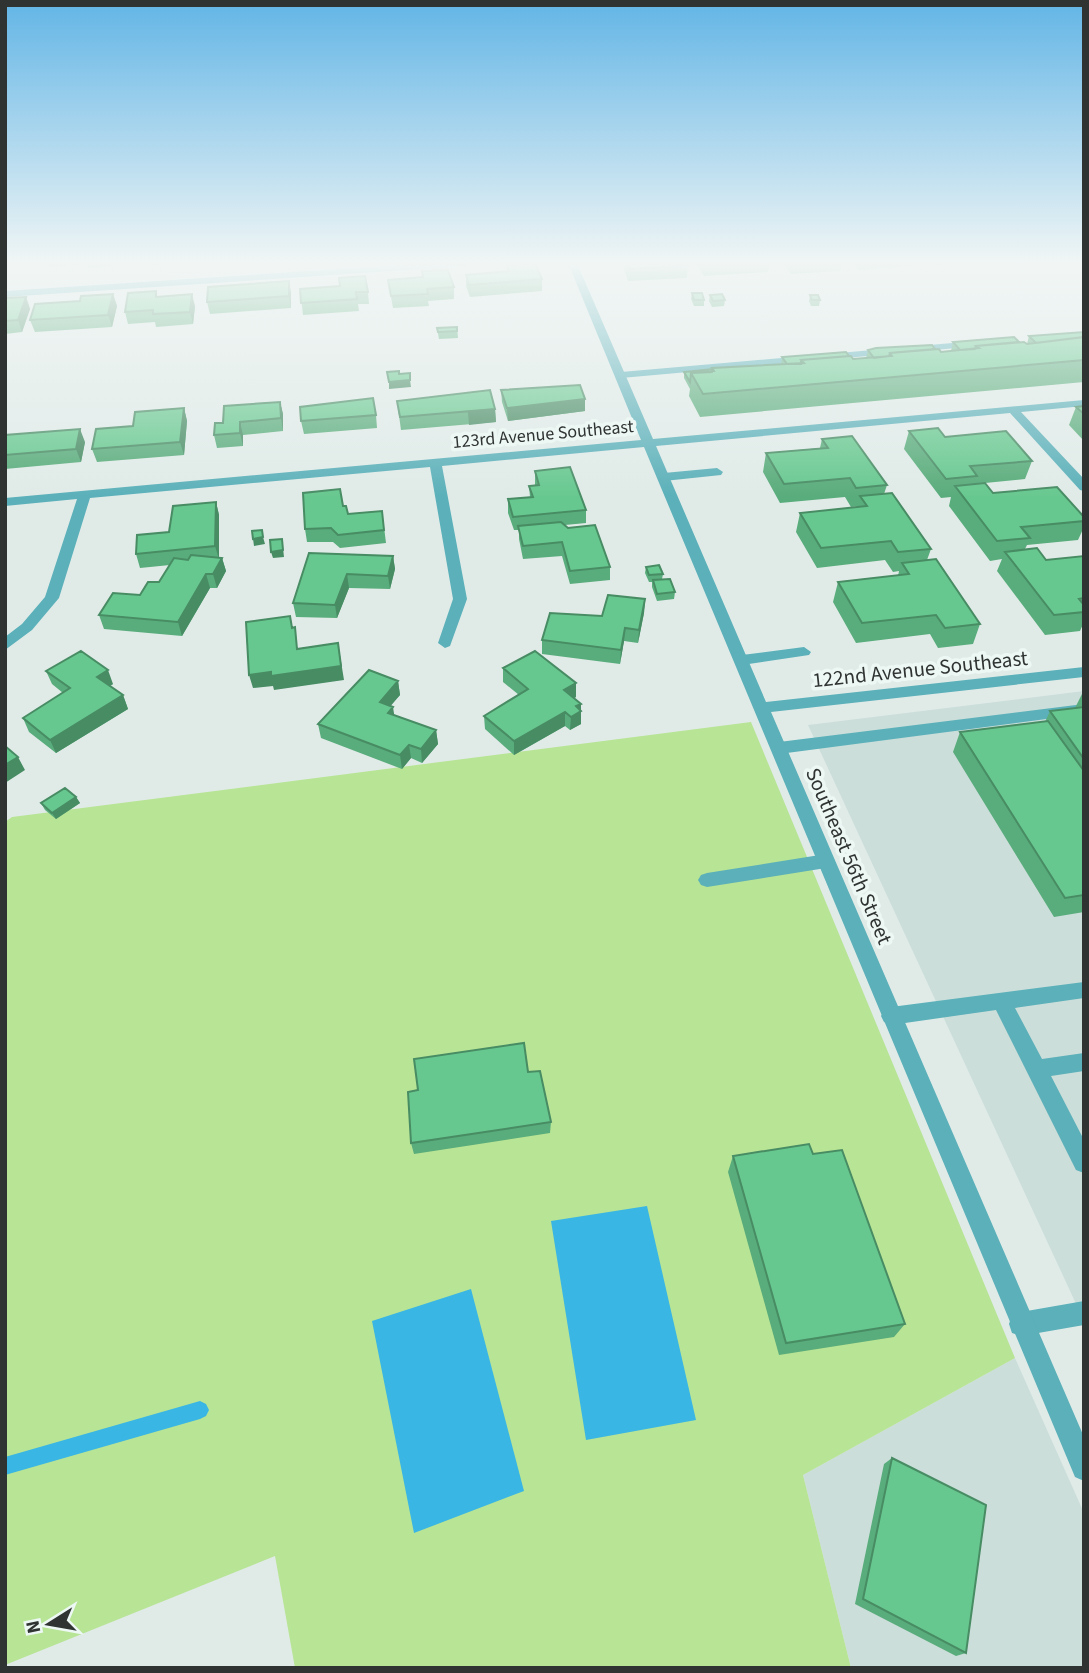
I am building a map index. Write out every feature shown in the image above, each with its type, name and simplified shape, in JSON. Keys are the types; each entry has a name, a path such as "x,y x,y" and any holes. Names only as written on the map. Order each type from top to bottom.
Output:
{"street":[{"name":"Southeast 56th Street","path":"606,341 1084,1468"},
{"path":"621,375 982,343"},
{"name":"123rd Avenue Southeast","path":"5,502 1084,402"},
{"path":"1012,409 1083,484"},
{"path":"435,462 460,599 445,643"},
{"path":"664,477 717,472"},
{"path":"5,645 27,626 52,598 85,495"},
{"path":"742,660 804,652"},
{"name":"122nd Avenue Southeast","path":"762,708 1084,672"},
{"path":"779,748 1084,709"},
{"path":"707,880 826,861"},
{"path":"891,1016 1084,990"},
{"path":"1002,1002 1084,1163"},
{"path":"1036,1069 1084,1062"},
{"path":"1021,1324 1084,1313"}],"shaded area":[{"path":"1084,691 1084,1321 808,725"},
{"path":"1015,1358 1084,1513 1084,1668 851,1668 803,1475"}],"green space":[{"path":"751,722 1015,1358 803,1475 851,1668 295,1668 275,1556 5,1665 5,822 12,817"}],"water":[{"path":"647,1206 696,1420 586,1440 551,1221"},
{"path":"471,1289 524,1491 414,1533 372,1321"}],"building":[{"path":"1018,341 1019,342 960,350 953,342"},
{"path":"1084,341 1084,360 703,394 691,373 714,371 712,368 804,363 801,360 851,356 853,359 892,356 890,353 939,349 941,352 979,348 976,346 1024,342"},
{"path":"932,345 935,349 890,353 889,356 874,358 868,350 876,348"},
{"path":"846,352 849,356 801,360 801,364 787,364 782,357"},
{"path":"712,369 712,372 691,373 690,382 684,372"},
{"path":"399,371 399,374 410,373 410,380 389,382 387,372"},
{"path":"580,385 585,399 507,408 501,390"},
{"path":"490,390 495,409 400,417 397,401"},
{"path":"373,398 376,415 301,421 300,407"},
{"path":"280,402 281,418 240,422 240,433 214,435 215,423 223,423 224,406"},
{"path":"1084,406 1084,414 1076,407"},
{"path":"184,408 180,442 92,449 96,429 133,426 135,412"},
{"path":"938,428 945,437 1006,431 1032,461 970,466 977,476 946,479 909,431"},
{"path":"80,429 76,449 5,455 5,435"},
{"path":"852,436 887,485 856,488 850,478 784,484 766,453 828,448 822,439"},
{"path":"570,467 586,510 513,517 508,499 533,497 529,486 539,485 535,471"},
{"path":"985,483 993,493 1057,487 1084,517 1084,521 1021,527 1030,538 997,541 955,486"},
{"path":"340,489 343,506 346,506 348,514 382,511 384,530 338,535 331,528 305,529 303,493"},
{"path":"892,493 931,549 898,552 891,541 821,548 800,513 867,506 860,496"},
{"path":"216,502 215,546 136,554 137,535 169,532 173,506"},
{"path":"561,522 568,528 595,525 610,567 570,571 562,542 523,546 518,526"},
{"path":"262,530 263,537 253,539 252,531"},
{"path":"282,539 283,550 271,552 270,540"},
{"path":"1037,548 1046,560 1084,556 1084,598 1079,599 1084,605 1084,612 1054,615 1005,552"},
{"path":"309,553 393,556 388,576 347,574 335,605 293,603"},
{"path":"191,555 222,558 213,574 206,574 178,622 99,615 113,593 140,595 148,582 159,582 174,558 188,560"},
{"path":"936,559 980,624 945,628 936,615 862,623 838,582 909,574 902,563"},
{"path":"659,565 663,574 649,575 646,567"},
{"path":"670,579 675,592 657,594 653,580"},
{"path":"608,595 645,599 639,630 625,628 621,650 542,640 550,613 602,616"},
{"path":"290,616 292,628 295,627 297,649 338,643 341,666 271,676 271,672 249,675 246,622"},
{"path":"81,651 108,670 97,677 123,695 50,740 23,718 70,688 46,671"},
{"path":"535,651 576,683 564,690 581,704 576,706 581,711 571,717 565,712 514,741 484,716 528,689 503,668"},
{"path":"369,670 398,681 380,702 393,707 388,713 436,730 421,749 409,745 400,755 318,724"},
{"path":"1084,707 1084,759 1050,711"},
{"path":"1048,721 1084,771 1084,895 1065,898 960,732"},
{"path":"5,746 18,757 5,765"},
{"path":"65,788 76,797 52,813 41,803"},
{"path":"524,1043 528,1072 540,1071 551,1122 411,1143 408,1092 418,1090 414,1059"},
{"path":"809,1144 813,1154 842,1150 905,1324 786,1343 733,1156"},
{"path":"892,1458 986,1505 966,1653 863,1599"}],"waterway":[{"path":"5,1466 200,1410"}]}
